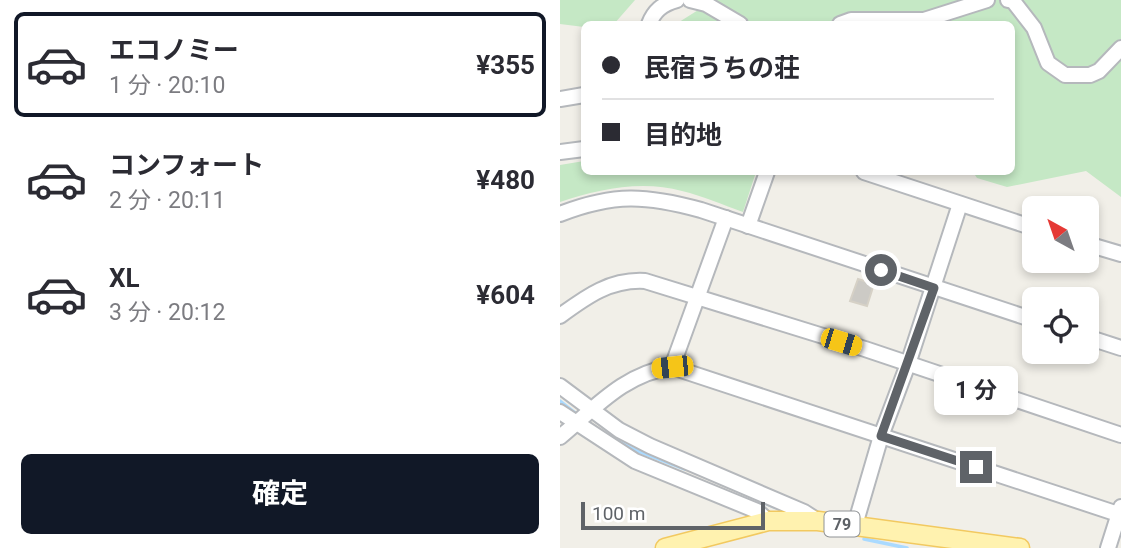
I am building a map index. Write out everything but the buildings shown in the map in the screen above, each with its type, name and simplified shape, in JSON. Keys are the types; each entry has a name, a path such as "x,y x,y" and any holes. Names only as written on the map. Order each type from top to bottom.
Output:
{"main road":[{"name":"79","path":"665,548 768,521 818,521 1020,548"}],"street":[{"path":"650,21 655,11 668,2 677,0"},
{"path":"690,0 706,4 735,21"},
{"path":"848,21 924,20 987,0"},
{"path":"1008,0 1013,1 1034,28 1048,63 1065,75 1090,75 1099,71 1121,48"},
{"path":"560,99 581,96"},
{"path":"560,152 581,149"},
{"path":"748,226 766,175"},
{"path":"873,175 1022,224"},
{"path":"560,214 584,204 634,197 660,199 726,218 1022,316"},
{"path":"855,525 881,436 934,288 960,204"},
{"path":"672,367 726,218"},
{"path":"1099,248 1121,254"},
{"path":"560,316 587,296 613,283 645,281 1121,435"},
{"path":"1099,341 1121,348"},
{"path":"560,437 625,383 652,370 672,367 881,436 1120,510 1108,548"},
{"path":"560,386 583,417 635,461 757,512 768,521"},
{"path":"560,412 619,430 804,512 818,521"}],"green space":[{"path":"560,0 635,0 617,21 581,21 581,27 560,24"},
{"path":"714,0 1121,0 1121,197 1086,171 1007,187 977,178 975,175 1015,175 1015,21 681,21"},
{"path":"581,162 581,175 755,175 743,212 690,193 651,186 605,190 560,202 560,165"}],"waterway":[{"path":"560,401 579,416"},
{"path":"612,438 685,469"},
{"path":"760,501 774,507"},
{"path":"864,539 907,548"}],"route":[{"path":"881,270 934,288 881,436 976,467"}]}
